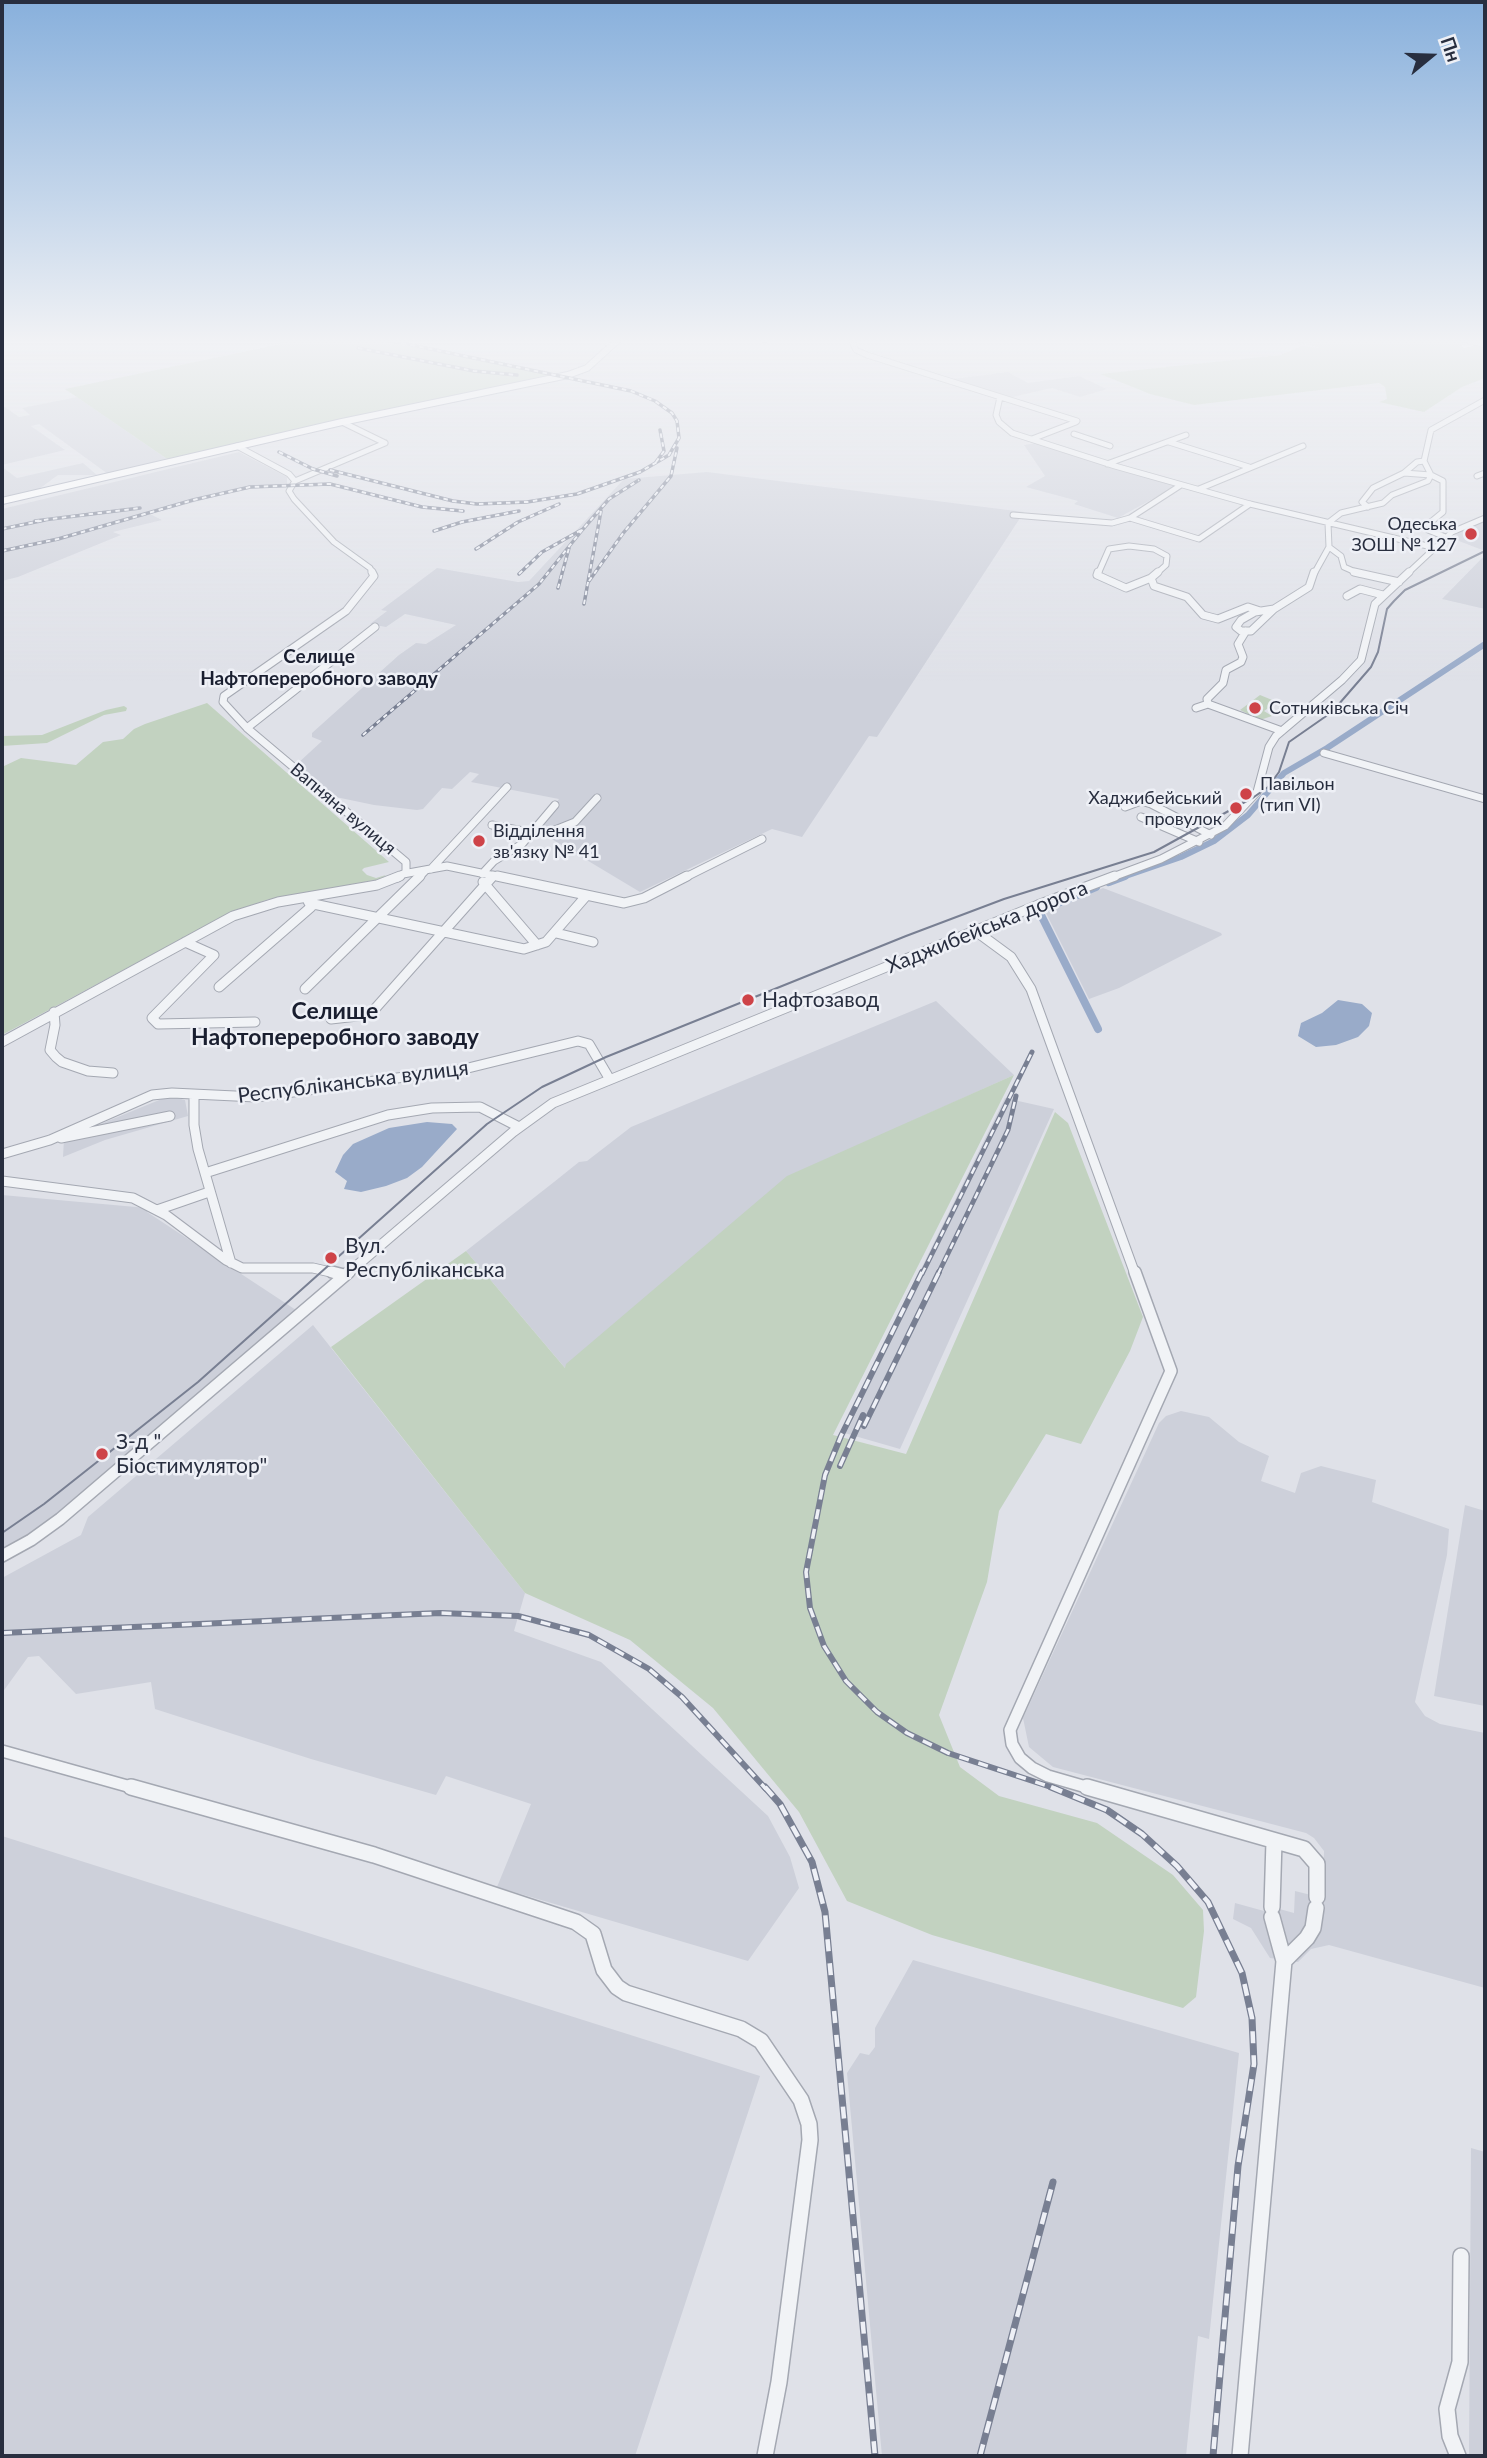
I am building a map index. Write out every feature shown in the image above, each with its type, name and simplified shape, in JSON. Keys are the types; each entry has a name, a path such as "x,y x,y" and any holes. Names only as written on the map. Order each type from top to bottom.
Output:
{"main road":[{"path":"2,501 204,454"}],"street":[{"path":"251,454 289,474 295,481 360,454"},
{"path":"1077,454 1250,504 1436,548"},
{"path":"1084,456 1091,454"},
{"path":"1107,464 1136,454"},
{"path":"1206,454 1249,467"},
{"path":"1198,489 1283,454"},
{"path":"1426,454 1424,461 1431,475"},
{"path":"1368,507 1362,502 1373,488 1404,473 1417,462 1424,461"},
{"path":"1404,473 1437,476 1443,481 1441,488 1444,508 1441,515 1426,526 1428,530 1448,538"},
{"path":"1477,475 1485,473"},
{"path":"1328,523 1341,513 1383,503 1392,495 1428,481 1431,475"},
{"name":"Вапняна вулиця","path":"2,1042 233,916 278,902 308,900 377,885 403,874 405,862 247,727 223,702 224,696 346,611 374,576 370,568 334,542 293,499 289,491 295,481"},
{"path":"1013,515 1085,523 1111,523 1130,518 1181,485"},
{"path":"1130,518 1199,539 1250,504"},
{"name":"Хаджибейська дорога","path":"2,1556 31,1540 60,1519 519,1127 552,1103 1038,905 1161,859 1199,842 1225,826 1254,797 1269,747 1282,731 1342,680 1361,660 1372,610 1384,595 1460,528 1485,517"},
{"path":"1275,609 1260,611 1241,620 1236,627 1251,631 1275,609 1309,587 1317,565 1329,547 1328,523"},
{"path":"1129,546 1154,549 1167,556 1166,565 1151,578 1126,588 1097,575 1109,549 1129,546"},
{"path":"1329,547 1340,556 1343,567 1399,582"},
{"path":"1151,578 1154,586 1187,597 1203,615 1212,618 1218,619 1248,607 1260,611"},
{"path":"1347,596 1360,589 1384,595"},
{"path":"247,727 374,627"},
{"path":"1208,705 1208,699 1223,683 1226,670 1241,662 1243,657 1238,644 1246,631"},
{"path":"1196,708 1208,705 1282,731"},
{"path":"1324,753 1485,799"},
{"path":"305,989 428,870 508,787"},
{"path":"492,825 533,833 567,827 597,798"},
{"path":"1125,807 1141,801 1151,804 1191,822 1211,835"},
{"path":"480,873 522,844 555,805"},
{"path":"1141,817 1199,842"},
{"path":"403,874 447,866 624,902 644,898 762,839"},
{"path":"480,873 486,886 537,944"},
{"path":"331,1019 373,1012 493,876"},
{"path":"308,900 524,949 546,942 587,895"},
{"path":"219,987 311,907 308,900"},
{"path":"977,932 1011,957 1031,989 1171,1371 1012,1721 1012,1744 1020,1758 1032,1769 1048,1776 1304,1849 1314,1858 1318,1870 1313,1927 1307,1938 1284,1961"},
{"path":"556,933 593,942"},
{"path":"185,942 214,955 152,1018 158,1024 255,1022"},
{"path":"54,1012 55,1025 50,1050 62,1062 88,1071 113,1073"},
{"name":"Республіканська вулиця","path":"2,1154 50,1140 152,1096 180,1093 194,1096 256,1097 464,1069 578,1041 589,1044 609,1078"},
{"path":"194,1096 194,1125 209,1192 231,1263"},
{"path":"205,1174 388,1115 432,1108 480,1107 519,1127"},
{"path":"50,1140 86,1135 170,1116"},
{"path":"2,1181 133,1198 157,1210 231,1263 250,1270 313,1268 344,1275"},
{"path":"157,1210 209,1192"},
{"path":"2,1751 374,1856 576,1922 593,1934 604,1970 617,1987 636,1997 741,2029 761,2041 801,2100 809,2124 810,2140 779,2382 765,2456"},
{"path":"1240,2456 1284,1961 1272,1912 1274,1841"},
{"path":"1458,2456 1450,2436 1447,2409 1460,2362 1461,2256"}],"shaded area":[{"path":"2,454 49,454 2,465"},
{"path":"80,454 159,454 170,461 108,474"},
{"path":"232,454 242,454 287,477 287,485 240,490 150,514 162,520 113,532 121,535 2,581 2,509"},
{"path":"1030,454 1074,454 1178,485 1118,518 1074,504 1078,501 1026,487 1045,476"},
{"path":"83,463 97,475 58,475 39,489 2,499 2,467 17,478"},
{"path":"707,472 1024,512 877,737 869,736 802,837 772,829 640,892 535,829 559,799 471,782 479,774 470,772 452,789 442,788 423,809 374,805 331,796 297,764 322,741 312,737 312,733 399,655 416,643 426,644 456,625 405,614 386,627 370,624 387,611 381,610 437,568 518,582 529,581 624,479"},
{"name":"Одеська ЗОШ № 127","path":"1485,520 1485,551 1451,538 1462,530"},
{"path":"1485,555 1485,609 1442,599"},
{"path":"1103,888 1222,935 1119,988 1089,999 1046,913"},
{"path":"936,1001 1014,1075 857,1146 566,1369 466,1251 579,1162 587,1161 631,1127"},
{"path":"169,1096 185,1100 188,1116 105,1140 63,1157 64,1139"},
{"path":"1005,1098 1054,1109 900,1449 841,1432"},
{"path":"2,1195 147,1208 147,1212 299,1312 60,1517 2,1551"},
{"path":"313,1325 525,1593 514,1631 601,1662 768,1816 790,1857 799,1888 748,1961 497,1887 531,1804 446,1776 436,1795 311,1759 155,1709 151,1682 76,1694 39,1656 28,1657 2,1693 2,1578 81,1535 88,1517"},
{"path":"1181,1411 1209,1417 1239,1442 1269,1456 1261,1481 1295,1493 1301,1473 1321,1466 1376,1480 1372,1502 1449,1529 1447,1555 1415,1702 1425,1716 1440,1724 1485,1733 1485,1988 1329,1945 1311,1949 1298,1962 1270,1958 1251,1928 1233,1919 1235,1903 1264,1911 1265,1905 1294,1913 1295,1891 1323,1898 1324,1851 1314,1838 1306,1833 1053,1767 1029,1747 1023,1718 1159,1423 1166,1416"},
{"path":"1465,1505 1485,1511 1485,1706 1434,1696"},
{"path":"2,1836 760,2076 635,2456 2,2456"},
{"path":"913,1960 1239,2053 1209,2339 1198,2336 1186,2456 882,2456 847,2073 860,2053 869,2055 875,2047 875,2028"},
{"path":"1471,2148 1485,2152 1485,2456 1469,2456"}],"green space":[{"path":"159,454 204,454 170,461"},
{"name":"Сотниківська Січ","path":"1260,695 1277,702 1264,711 1272,716 1260,720 1240,710"},
{"path":"207,703 389,862 364,868 362,870 367,875 376,878 386,875 381,879 266,900 222,917 2,1035 2,767 21,758 76,765 103,742 123,739 145,724"},
{"path":"124,706 126,711 104,715 47,743 2,746 2,736 42,735 106,710"},
{"path":"1014,1075 833,1435 906,1454 1055,1112 1068,1123 1143,1317 1130,1351 1081,1444 1046,1434 999,1511 987,1582 939,1715 960,1767 999,1796 1097,1823 1173,1875 1203,1910 1204,1931 1196,1997 1183,2008 932,1935 847,1901 799,1812 713,1708 630,1640 525,1593 331,1347 466,1251 565,1368 566,1364 787,1176"}],"water":[{"path":"1338,1000 1362,1004 1372,1013 1369,1026 1358,1037 1336,1045 1316,1047 1298,1036 1301,1023 1322,1013"},
{"path":"427,1122 452,1124 457,1129 422,1167 407,1178 386,1186 361,1192 344,1189 347,1181 335,1172 343,1155 353,1144 389,1128"}],"waterway":[{"path":"1120,878 1181,857 1214,841 1248,815 1284,773 1327,748 1485,644"},
{"path":"1109,882 1125,876"},
{"path":"1096,887 1039,911 1098,1029"}],"tram line":[{"path":"2,1533 44,1504 198,1382 487,1124 542,1087 606,1057 906,936 1004,899 1154,852 1254,797 1268,787 1279,772 1289,742 1332,712 1371,667 1378,652 1387,609 1394,601 1405,590 1485,551"}],"railway":[{"path":"282,454 313,469 337,476"},
{"path":"656,462 662,454"},
{"path":"330,470 453,501 477,504 527,502 577,494 640,472 670,454"},
{"path":"589,581 624,532 671,476 676,454"},
{"path":"583,529 609,499 639,480"},
{"path":"2,551 58,539 193,500 250,487 330,484 422,507 463,511"},
{"path":"476,549 518,522 559,504"},
{"path":"35,521 140,508"},
{"path":"434,531 462,522 519,511"},
{"path":"584,604 601,511"},
{"path":"2,529 45,520"},
{"path":"363,735 539,584 583,529"},
{"path":"519,574 542,552 583,529"},
{"path":"558,588 569,548"},
{"path":"922,1274 1032,1052"},
{"path":"938,1274 1008,1130 1016,1096"},
{"path":"922,1272 841,1436 825,1475 806,1572 810,1608 824,1646 846,1681 877,1712 907,1733 948,1753 1051,1787"},
{"path":"864,1426 939,1272"},
{"path":"840,1466 863,1415"},
{"path":"2,1633 440,1613 518,1616 589,1635 649,1669 682,1697 766,1789"},
{"path":"765,1787 780,1804 812,1862 825,1912 875,2456"},
{"path":"1051,1787 1057,1789"},
{"path":"1051,1787 1107,1810 1142,1834 1177,1866 1208,1902 1242,1973 1252,2018 1254,2064 1238,2166 1213,2456"},
{"path":"980,2456 1053,2182"}],"place":[{"name":"Одеська ЗОШ № 127","path":"1471,534"},
{"name":"Сотниківська Січ","path":"1255,708"},
{"name":"Павільон (тип VI)","path":"1246,794"},
{"name":"Хаджибейський провулок","path":"1236,808"},
{"name":"Відділення зв'язку № 41","path":"479,841"},
{"name":"Нафтозавод","path":"748,1000"},
{"name":"Вул. Республіканська","path":"331,1258"},
{"name":"З-д \" Біостимулятор\"","path":"102,1454"}],"district":[{"name":"Селище Нафтопереробного заводу","path":"319,668"},
{"name":"Селище Нафтопереробного заводу","path":"335,1025"}]}
